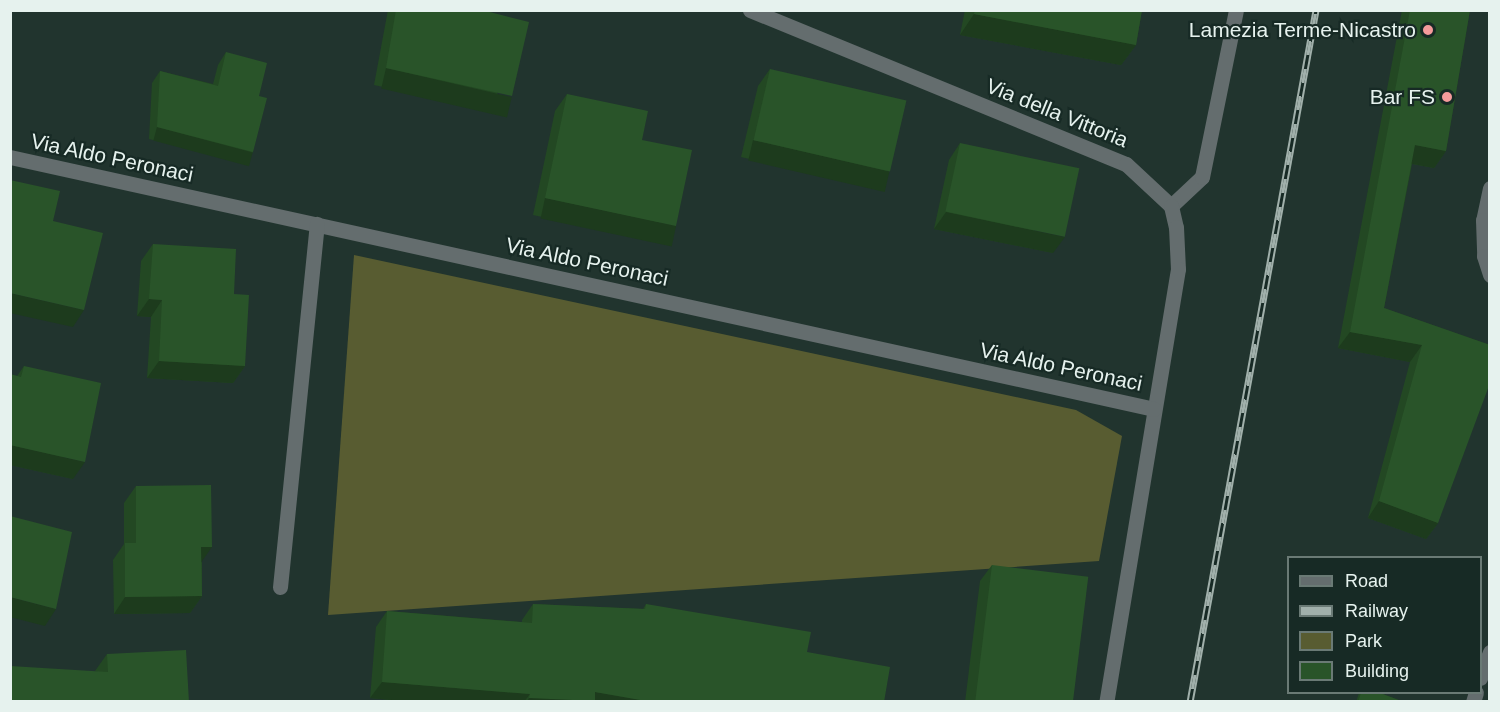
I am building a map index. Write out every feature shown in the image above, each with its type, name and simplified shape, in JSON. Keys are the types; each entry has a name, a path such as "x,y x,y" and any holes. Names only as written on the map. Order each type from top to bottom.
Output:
{"street":[{"name":"Via della Vittoria","path":"750,10 1126,164 1171,206"},
{"path":"1106,702 1178,269 1171,206 1202,177 1236,10"},
{"name":"Via Aldo Peronaci","path":"10,157 1154,409"},
{"path":"1490,188 1483,220 1484,256 1490,274"},
{"path":"280,587 317,224"},
{"path":"1482,673 1490,652"}],"green space":[{"path":"354,255 1076,410 1122,436 1099,561 328,615"}],"building":[{"path":"396,10 482,10 529,22 512,96 386,68"},
{"path":"975,10 1142,10 1136,45 974,14"},
{"path":"1410,10 1470,10 1446,151 1415,145 1384,308 1490,345 1490,383 1438,523 1379,501 1422,345 1350,332"},
{"path":"226,52 267,63 259,96 267,98 253,152 157,127 160,71 218,86"},
{"path":"770,69 906,100 890,172 754,140"},
{"path":"567,94 648,111 642,140 692,150 676,226 545,198"},
{"path":"960,143 1079,168 1065,237 945,211"},
{"path":"10,180 60,191 53,221 103,233 84,310 10,293"},
{"path":"153,244 236,249 234,294 249,295 245,366 159,361 162,300 149,299"},
{"path":"24,366 101,383 85,462 10,445 10,374 21,377"},
{"path":"211,485 212,547 201,547 202,596 125,597 125,543 136,543 136,486"},
{"path":"10,516 72,532 56,609 10,597"},
{"path":"992,565 1088,577 1073,702 975,702"},
{"path":"533,604 645,609 646,604 811,632 807,652 890,667 884,702 652,702 595,692 595,701 529,698 530,694 382,682 387,611 532,623"},
{"path":"186,650 189,702 10,702 10,666 108,672 107,654"},
{"path":"1361,694 1383,694 1404,702 1358,702"}],"railway":[{"path":"1190,702 1316,10"}],"place":[{"name":"Lamezia Terme-Nicastro","path":"1428,30"},
{"name":"Bar FS","path":"1447,97"}]}
